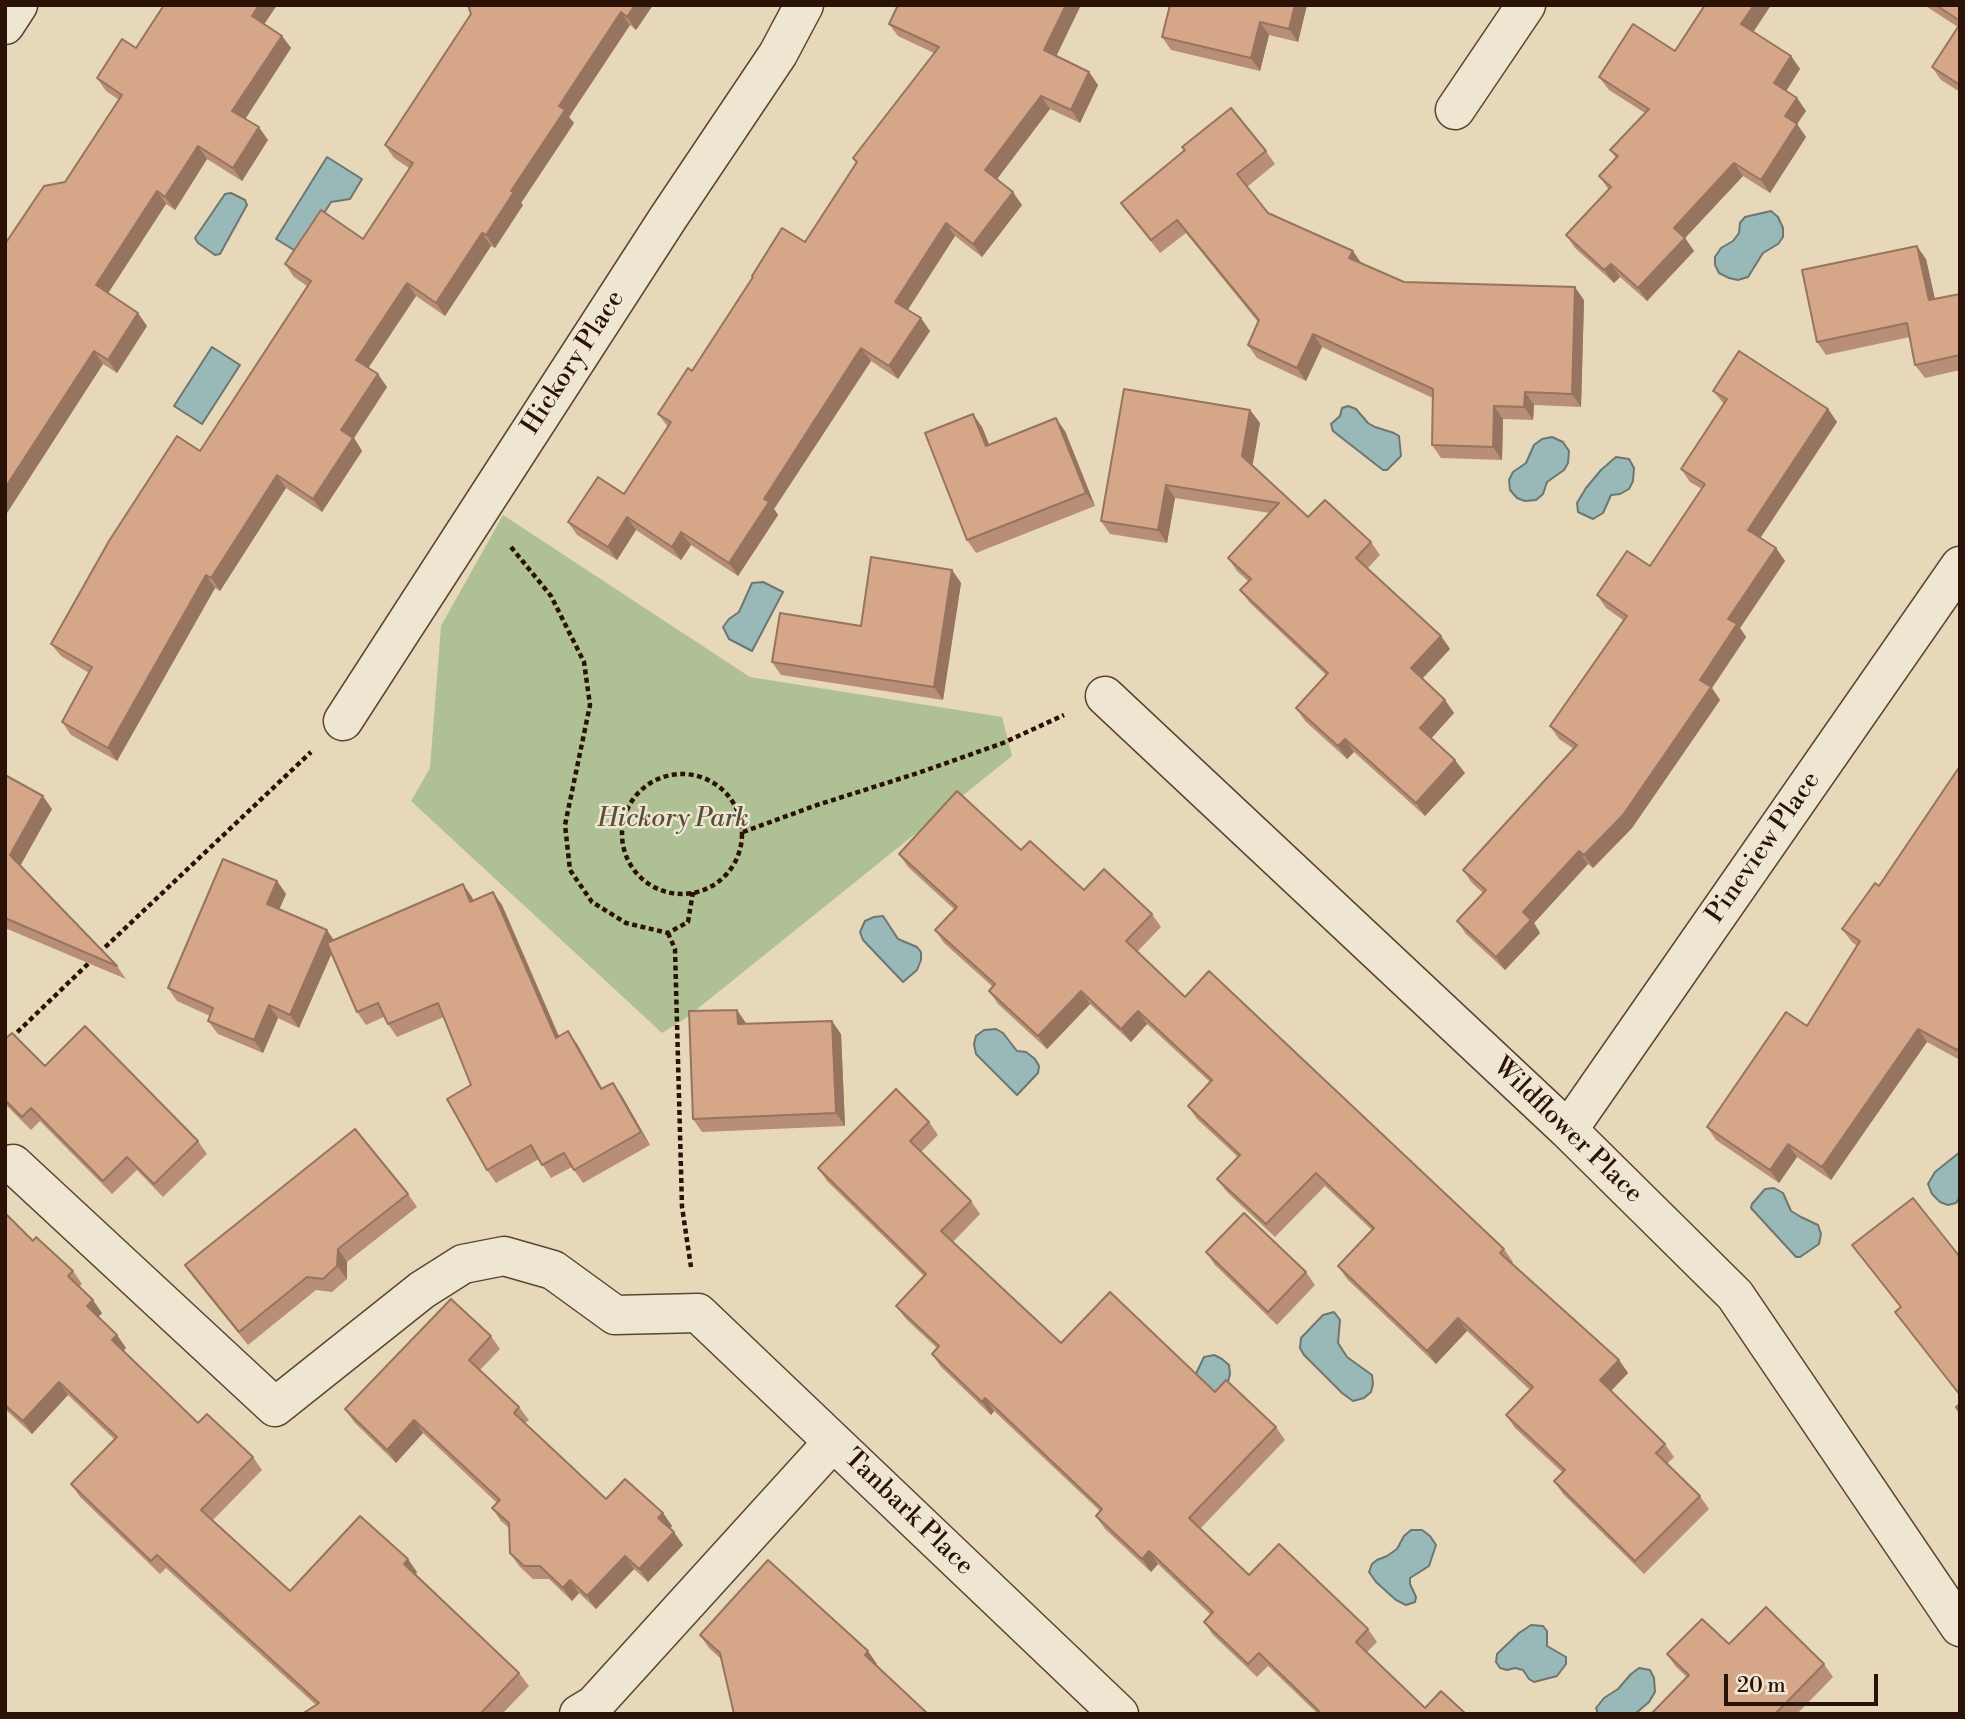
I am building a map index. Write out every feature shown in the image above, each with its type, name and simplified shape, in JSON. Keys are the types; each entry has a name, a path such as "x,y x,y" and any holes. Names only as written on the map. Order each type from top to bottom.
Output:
{"street":[{"path":"5,25 18,5"},
{"name":"Hickory Place","path":"343,721 668,218 778,54 804,5"},
{"path":"1455,110 1527,5"},
{"name":"Pineview Place","path":"1568,1130 1960,566"},
{"name":"Wildflower Place","path":"1105,696 1568,1130 1735,1294 1960,1626"},
{"path":"13,1164 275,1407 422,1290 463,1264 504,1256 553,1270 615,1315 698,1312"},
{"name":"Tanbark Place","path":"698,1312 1119,1714"},
{"path":"579,1714 594,1705 833,1442"}],"path":[{"path":"480,508 551,596 584,662 590,705 565,825 570,870 592,902 626,923 668,933 688,922 693,892"},
{"path":"743,832 1003,743 1105,696"},
{"path":"5,1044 343,721"},
{"path":"677,774 696,776 714,783 729,796 738,813 743,832 740,851 732,869 718,883 701,891 681,894 661,891 644,880 630,865 623,846 622,825 629,807 641,790 658,779 677,774"},
{"path":"668,933 675,949 682,1207 698,1312"}],"green space":[{"name":"Hickory Park","path":"503,515 750,677 1002,717 1012,756 686,1018 662,1033 411,801 430,768 441,626"}],"water":[{"path":"327,157 362,179 350,199 331,202 299,253 276,239"},
{"path":"231,193 245,200 247,205 220,254 215,255 195,238 225,194"},
{"path":"1771,211 1778,217 1783,228 1783,237 1778,244 1763,253 1748,277 1738,280 1719,273 1715,257 1721,248 1733,241 1739,233 1740,223 1745,217"},
{"path":"212,347 240,365 202,424 174,406"},
{"path":"1348,406 1356,409 1368,423 1399,436 1401,456 1387,470 1383,470 1333,431 1331,424 1340,416 1342,408"},
{"path":"1552,437 1563,442 1569,451 1564,470 1547,482 1543,494 1536,500 1525,501 1517,498 1510,490 1509,480 1513,472 1526,463 1534,445 1542,439"},
{"path":"1616,457 1629,459 1634,468 1629,489 1611,495 1603,513 1593,519 1578,512 1577,503 1586,488"},
{"path":"763,582 783,592 752,651 729,639 723,627 739,612 752,583"},
{"path":"883,916 898,939 917,947 921,952 917,970 903,982 863,940 860,932 865,921"},
{"path":"996,1029 1003,1033 1017,1051 1026,1052 1039,1066 1038,1073 1017,1095 976,1054 976,1036 984,1030"},
{"path":"1960,1152 1960,1197 1956,1203 1948,1205 1932,1194 1928,1184 1935,1172"},
{"path":"1774,1188 1783,1193 1791,1211 1818,1225 1821,1234 1819,1244 1800,1257 1796,1257 1751,1208 1765,1189"},
{"path":"1334,1312 1340,1320 1338,1343 1347,1357 1372,1375 1371,1392 1364,1398 1353,1401 1342,1393 1300,1348 1301,1338 1323,1315"},
{"path":"1214,1355 1229,1365 1228,1382 1195,1418 1191,1384 1204,1357"},
{"path":"1411,1530 1422,1530 1436,1545 1429,1566 1410,1578 1416,1597 1415,1602 1406,1605 1396,1600 1369,1572 1372,1564 1397,1549"},
{"path":"1531,1625 1543,1626 1547,1631 1547,1646 1566,1657 1566,1664 1557,1676 1534,1682 1523,1670 1500,1668 1496,1662 1497,1654"},
{"path":"1639,1668 1650,1670 1654,1678 1655,1692 1649,1702 1635,1714 1598,1714 1596,1708 1604,1698 1618,1689"}],"building":[{"path":"164,5 259,5 252,16 282,36 232,111 259,127 233,168 198,146 165,197 157,191 96,285 138,313 108,360 94,351 5,488 5,244 44,186 65,182 122,95 97,78 122,39 136,48"},
{"path":"468,5 635,5 627,17 621,12 559,106 565,110 511,191 514,192 486,235 482,233 436,303 407,283 356,360 378,374 341,430 353,438 313,499 277,475 211,578 206,575 108,748 62,722 92,667 51,644 109,541 177,436 200,451 311,281 285,264 321,210 363,239 413,163 385,145 471,14"},
{"path":"898,5 1066,5 1044,50 1089,72 1071,110 1041,96 985,170 1013,192 973,244 946,223 895,302 921,318 889,366 861,348 764,499 769,502 729,563 681,532 672,547 627,517 608,547 568,522 598,477 624,494 671,422 658,414 688,368 692,371 782,228 805,242 857,162 853,158 939,47 889,24"},
{"path":"1170,5 1295,5 1289,29 1260,22 1251,58 1162,37"},
{"path":"1705,5 1754,5 1741,24 1791,56 1774,83 1797,98 1785,116 1797,124 1761,180 1734,163 1674,228 1685,238 1638,288 1611,264 1604,270 1566,235 1611,187 1599,176 1618,156 1610,150 1649,109 1599,77 1633,24 1675,51"},
{"path":"1936,5 1960,5 1960,21"},
{"path":"1960,24 1960,85 1932,67"},
{"path":"1231,108 1266,151 1237,174 1268,213 1353,251 1349,258 1404,282 1575,287 1572,394 1525,392 1524,407 1494,406 1493,447 1432,445 1433,389 1313,334 1297,368 1248,345 1259,320 1177,220 1151,240 1121,203 1185,150 1182,147"},
{"path":"1917,246 1929,300 1960,294 1960,355 1915,365 1907,323 1817,342 1802,270"},
{"path":"1739,351 1828,409 1748,530 1776,548 1728,619 1737,624 1700,680 1711,687 1623,815 1584,855 1579,851 1523,912 1531,920 1496,957 1457,921 1486,890 1463,870 1577,745 1550,726 1627,616 1597,595 1627,551 1650,566 1705,484 1681,469 1727,399 1713,391"},
{"path":"1124,389 1250,410 1242,456 1308,517 1325,500 1371,542 1356,558 1441,636 1411,668 1445,700 1420,728 1455,760 1416,803 1345,739 1338,746 1296,708 1328,673 1240,590 1251,579 1228,558 1279,503 1166,485 1158,530 1101,521"},
{"path":"973,414 986,446 1056,418 1086,493 967,540 925,433"},
{"path":"871,557 952,570 934,687 772,662 780,613 861,626"},
{"path":"1960,766 1960,1046 1957,1050 1918,1029 1822,1167 1788,1144 1770,1170 1707,1127 1786,1012 1807,1026 1860,941 1842,929 1875,883 1879,886"},
{"path":"5,775 43,796 10,855 117,966 5,918"},
{"path":"957,791 1021,850 1030,841 1084,890 1104,869 1152,914 1126,941 1185,997 1209,971 1504,1249 1500,1253 1619,1360 1600,1380 1665,1444 1656,1453 1700,1496 1635,1561 1554,1481 1565,1470 1506,1415 1533,1387 1458,1318 1427,1351 1338,1266 1374,1228 1316,1173 1266,1224 1217,1179 1240,1155 1188,1106 1212,1080 1138,1011 1121,1029 1081,991 1038,1036 989,991 995,984 935,930 957,907 899,854"},
{"path":"223,859 277,881 267,904 327,930 290,1015 269,1005 254,1040 208,1021 213,1008 168,988"},
{"path":"463,884 470,902 493,892 556,1038 568,1031 601,1089 613,1083 641,1132 574,1170 564,1153 542,1165 531,1145 487,1170 447,1099 471,1085 438,1003 388,1024 378,1003 357,1012 327,943"},
{"path":"737,1010 738,1024 832,1021 836,1113 693,1119 689,1011"},
{"path":"85,1026 198,1141 154,1184 127,1157 103,1181 31,1108 22,1117 5,1100 5,1039 12,1033 45,1066"},
{"path":"896,1089 929,1122 910,1141 971,1201 941,1231 1061,1343 1110,1292 1215,1392 1226,1380 1276,1427 1189,1518 1249,1575 1279,1544 1368,1629 1356,1642 1425,1708 1441,1691 1466,1714 1317,1714 1319,1711 1259,1653 1248,1664 1204,1622 1213,1612 1149,1551 1142,1559 1096,1516 1102,1509 985,1398 982,1402 932,1354 939,1346 896,1306 926,1274 818,1168"},
{"path":"355,1129 408,1194 338,1249 337,1266 323,1279 307,1277 239,1332 185,1265"},
{"path":"1913,1198 1960,1257 1960,1395 1895,1312 1901,1307 1852,1245"},
{"path":"5,1213 33,1241 36,1237 73,1271 68,1276 93,1300 87,1306 117,1335 112,1340 198,1423 207,1414 253,1457 201,1510 290,1591 360,1516 408,1559 404,1564 519,1673 480,1714 302,1714 319,1703 157,1555 151,1561 71,1484 117,1437 59,1382 23,1421 5,1405"},
{"path":"1244,1213 1306,1272 1268,1312 1206,1252"},
{"path":"451,1299 491,1336 469,1360 519,1407 514,1413 606,1499 625,1479 663,1513 658,1518 674,1532 639,1569 625,1556 587,1596 570,1580 563,1588 540,1566 524,1566 510,1553 509,1523 492,1508 500,1500 414,1420 387,1450 345,1409"},
{"path":"768,1560 868,1651 865,1655 928,1714 734,1714 720,1653 700,1635"},
{"path":"1766,1607 1824,1664 1775,1714 1651,1714 1689,1675 1667,1654 1702,1619 1729,1644"}]}
